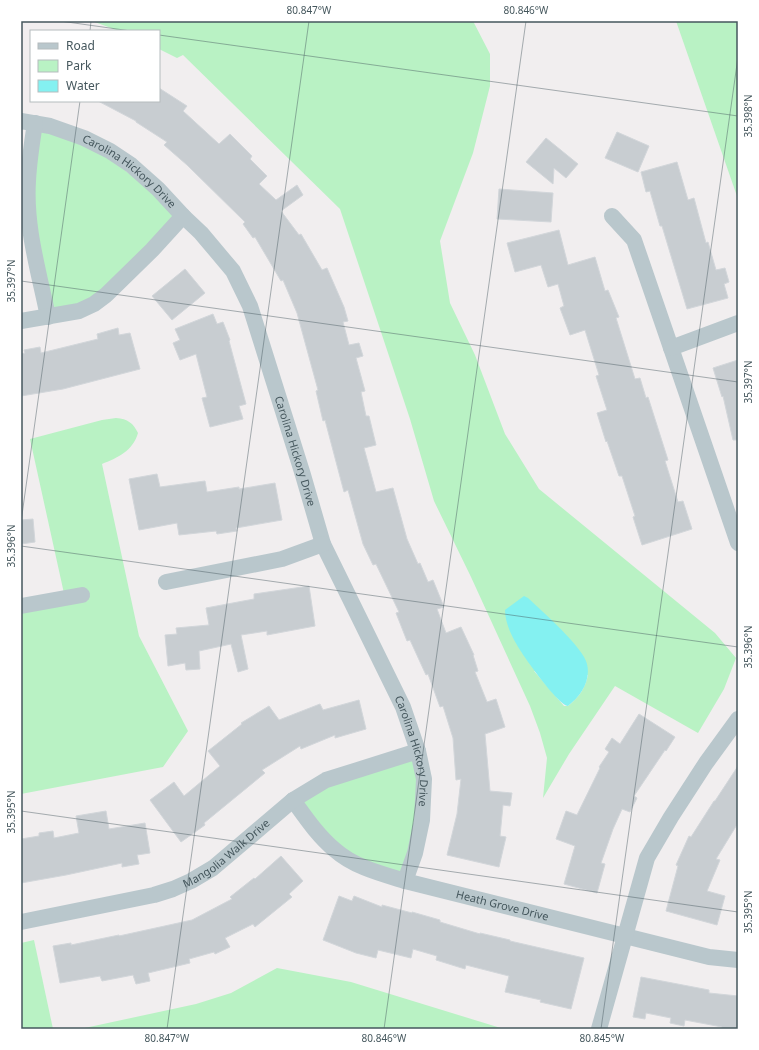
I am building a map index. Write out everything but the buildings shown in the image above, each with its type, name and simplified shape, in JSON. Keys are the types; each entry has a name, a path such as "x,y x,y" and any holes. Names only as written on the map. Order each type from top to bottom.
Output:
{"street":[{"name":"Carolina Hickory Drive","path":"28,122 50,126 84,138 115,154 131,165 158,189 201,233 233,271 250,306 323,544 403,707 418,751 424,779 424,806 419,836 406,881"},
{"path":"28,122 29,218 34,252 48,316"},
{"path":"21,322 79,311 94,304 106,295 146,256 183,216"},
{"path":"612,216 634,240 738,543"},
{"path":"671,348 738,323"},
{"path":"166,582 282,559 323,544"},
{"path":"21,606 82,595"},
{"path":"599,1029 647,858 671,817 706,763 738,719"},
{"name":"Mangolia Walk Drive","path":"21,922 154,895 173,889 191,881 213,868 294,800 326,780 418,751"},
{"name":"Heath Grove Drive","path":"294,800 312,826 336,851 362,866 377,872 406,881 709,958 738,960"}],"green space":[{"path":"92,21 473,21 490,54 490,86 473,153 440,241 450,303 475,355 505,434 539,489 715,633 736,658 724,689 698,733 615,686 569,754 543,798 547,758 540,733 530,706 471,577 434,501 410,419 340,209 183,55 177,58 160,50 160,30 116,30","holes":["534,671 588,675 578,696 568,706 564,706"]},
{"path":"676,21 738,21 738,199"},
{"path":"35,123 84,138 183,216 106,295 48,317 34,252"},
{"path":"116,418 124,419 130,422 138,433 132,445 124,453 102,464 139,636 188,731 163,767 21,794 21,606 65,598 30,439 102,420"},
{"path":"418,751 422,767 405,881 362,866 293,800"},
{"path":"34,940 53,1029 21,1029 21,943"},
{"path":"277,968 351,982 504,1029 80,1029 196,1004 231,993"}],"water":[{"path":"524,596 542,611 570,639 584,657 587,664 588,676 584,688 577,698 568,706 563,704 557,698 533,669 521,651 509,628 505,610"}]}
